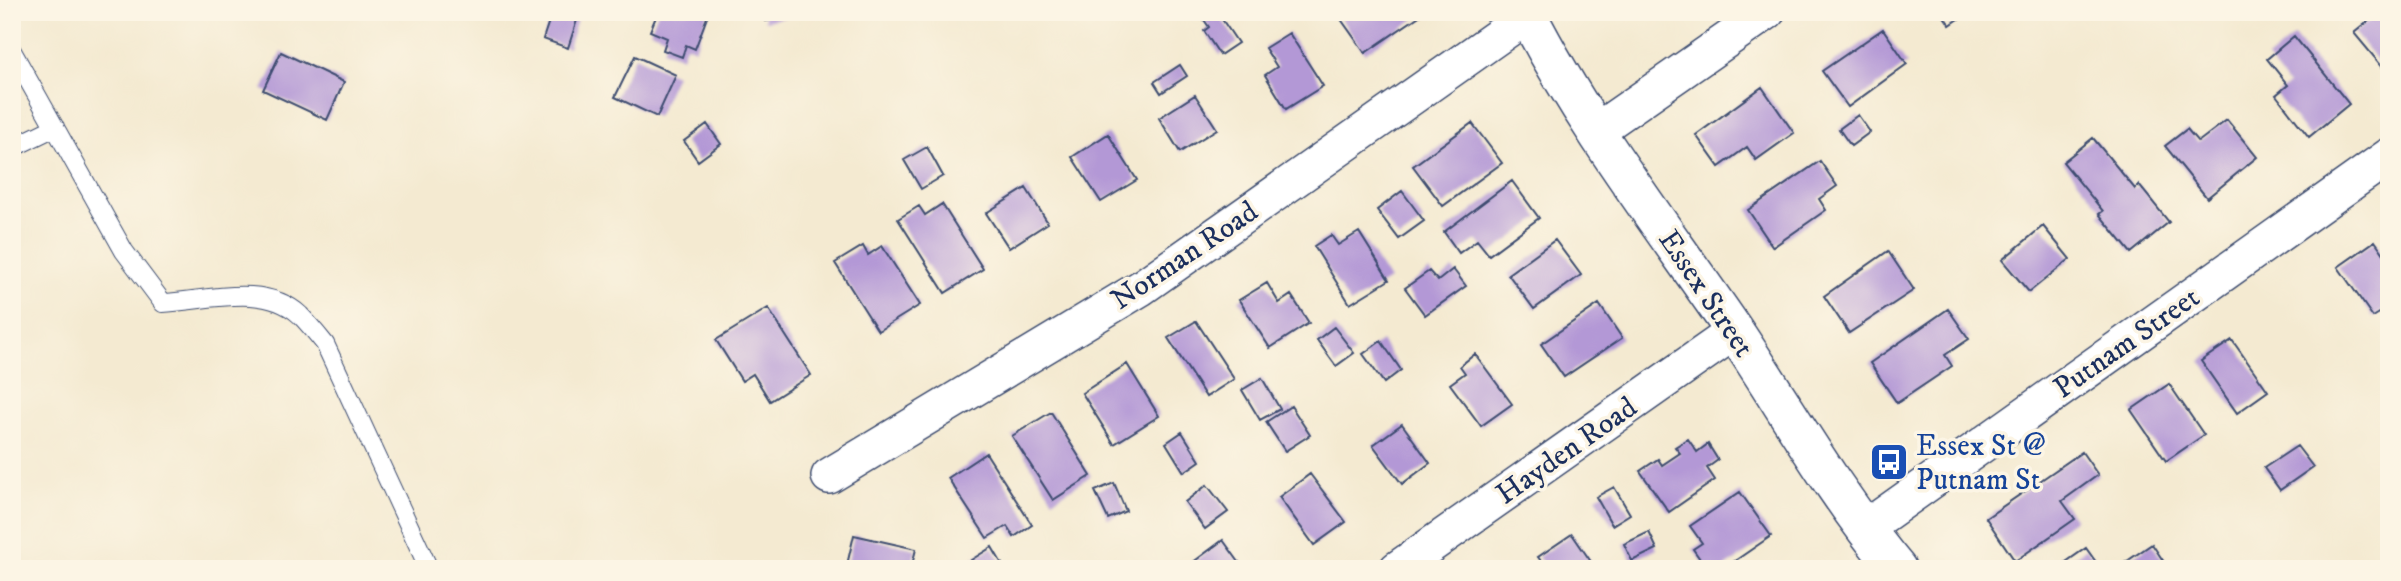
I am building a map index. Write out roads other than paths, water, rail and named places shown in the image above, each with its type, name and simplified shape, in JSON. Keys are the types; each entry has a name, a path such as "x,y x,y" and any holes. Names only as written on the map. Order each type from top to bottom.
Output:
{"main road":[{"name":"Essex Street","path":"1526,14 1596,131 1734,332 1864,529 1897,569"}],"street":[{"path":"1596,131 1767,12"},
{"name":"Norman Road","path":"829,476 1141,288 1526,14"},
{"name":"Putnam Street","path":"1864,529 2389,156"},
{"name":"Hayden Road","path":"1397,569 1734,332"}],"lane":[{"path":"12,51 124,251 163,303 237,295 272,299 299,313 325,344 429,569"},
{"path":"12,148 55,127"}],"place":[{"name":"Essex St @ Putnam St","path":"1889,462"}]}
